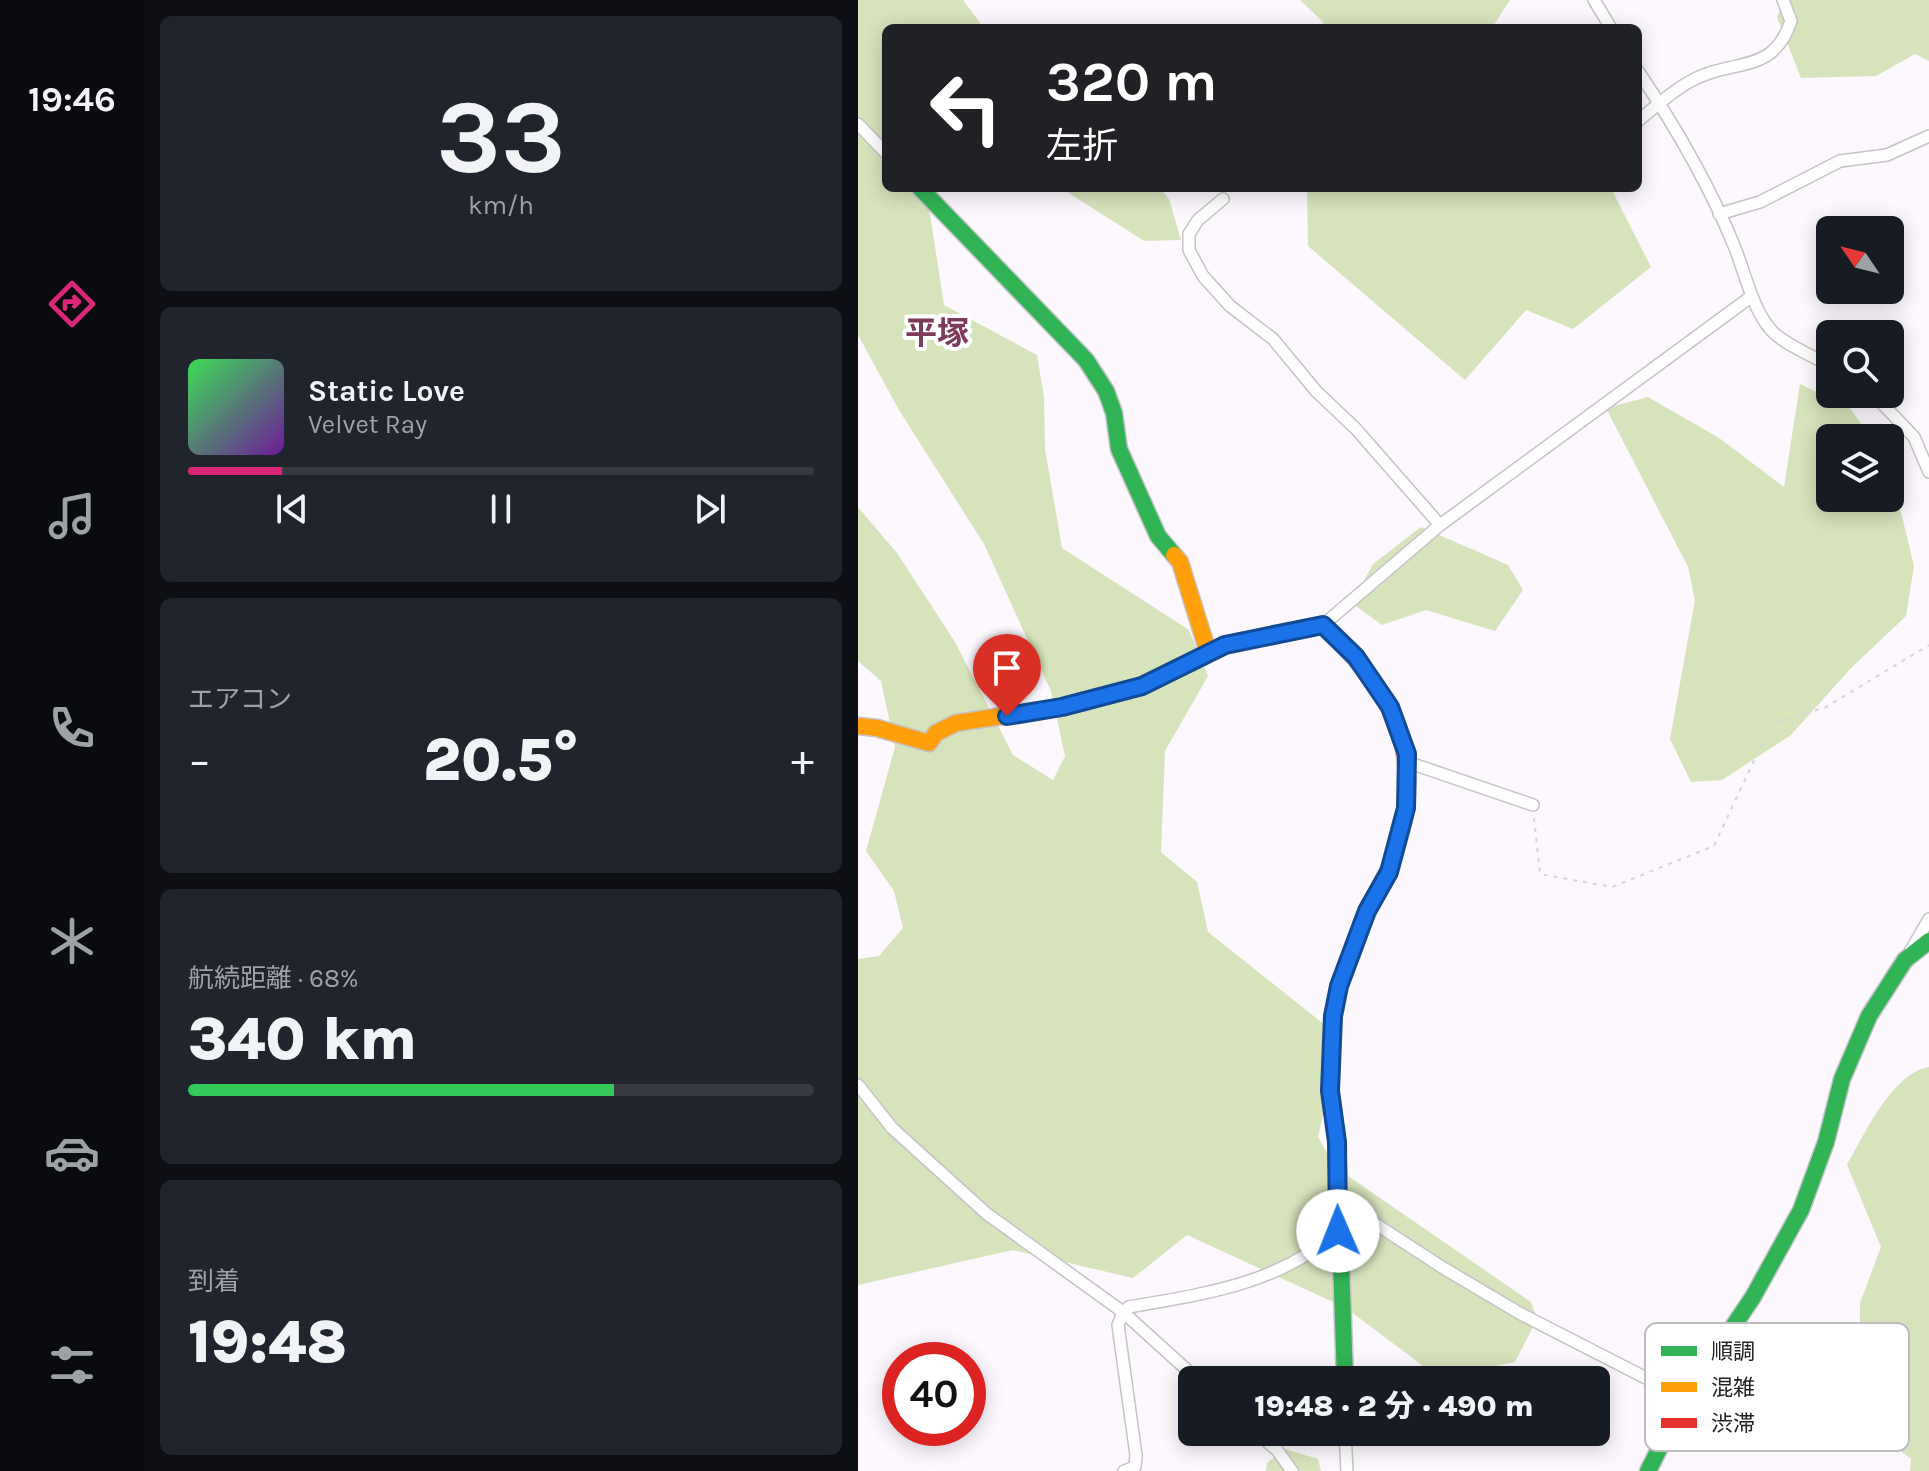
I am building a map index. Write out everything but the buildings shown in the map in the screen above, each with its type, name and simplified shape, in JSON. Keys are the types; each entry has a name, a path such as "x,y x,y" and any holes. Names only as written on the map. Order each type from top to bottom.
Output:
{"street":[{"path":"1594,0 1609,24"},
{"path":"1642,118 1689,81 1725,68 1765,60 1784,42 1791,21 1783,0"},
{"path":"1642,77 1660,103 1719,214 1752,296 1772,332 1816,358"},
{"path":"858,124 882,149"},
{"path":"1719,214 1760,202 1840,161 1887,155 1929,136"},
{"path":"924,192 1086,360 1106,391 1114,413 1119,449 1158,536 1180,562 1208,652"},
{"path":"1223,199 1198,220 1189,234 1189,250 1203,276 1230,306 1273,339 1316,391 1356,429 1440,525"},
{"path":"858,726 877,728 929,743 936,733 956,723 1062,707 1142,686 1225,645 1323,625 1440,525 1752,296"},
{"path":"1886,408 1914,437 1929,472"},
{"path":"1323,625 1356,657 1390,707 1407,754 1406,808 1389,872 1367,911 1339,986 1333,1016 1330,1091 1337,1142 1344,1366"},
{"path":"1407,762 1533,805"},
{"path":"1735,1323 1790,1232 1826,1142 1842,1079 1869,1016 1929,919"},
{"path":"1905,960 1929,941"},
{"path":"858,1085 892,1128 987,1214 1123,1312 1183,1366"},
{"path":"1337,1199 1521,1314 1645,1378"},
{"path":"1124,1471 1135,1467 1136,1455 1118,1325 1123,1312 1129,1307 1237,1285 1283,1269 1338,1231"},
{"path":"1272,1446 1292,1471"},
{"path":"1346,1446 1347,1471"},
{"path":"1648,1471 1658,1451"}],"path":[{"path":"1533,805 1540,874 1612,887 1714,846 1771,724 1826,707 1929,645"}],"green space":[{"path":"858,0 963,0 981,24 882,24 882,192 927,192 944,305 1037,355 1044,397 1045,449 1062,548 1189,630 1208,676 1165,751 1161,852 1197,882 1208,932 1340,1037 1318,1137 1335,1167 1531,1302 1537,1319 1515,1362 1496,1366 1423,1366 1346,1308 1187,1235 1133,1278 1013,1250 858,1285 858,959 879,956 903,928 894,891 866,851 895,747 881,681 858,661 858,507 897,553 955,642 1013,755 1053,780 1065,756 1051,691 984,544 899,410 858,335"},
{"path":"1300,0 1510,0 1495,24 1323,24"},
{"path":"1784,0 1929,0 1929,61 1915,54 1876,76 1801,78 1777,17"},
{"path":"1067,192 1163,192 1169,199 1181,240 1144,241"},
{"path":"1307,192 1613,192 1651,267 1573,329 1526,310 1465,380 1308,246"},
{"path":"1800,384 1816,392 1816,408 1850,408 1861,424 1816,424 1816,512 1901,512 1914,566 1906,616 1852,667 1791,735 1722,780 1691,782 1670,739 1695,600 1688,567 1606,408 1648,397 1719,438 1784,487"},
{"path":"1421,527 1508,565 1523,590 1495,631 1426,610 1382,625 1352,603 1373,564"},
{"path":"1929,1067 1929,1471 1910,1471 1911,1459 1901,1451 1909,1451 1909,1323 1860,1323 1860,1303 1881,1247 1847,1165 1880,1107 1903,1081"},
{"path":"1285,1449 1318,1459 1321,1471 1266,1471 1267,1463"}],"traffic: fast":[{"path":"924,192 1086,360 1106,391 1114,413 1119,449 1158,536 1174,555"},
{"path":"1345,1366 1337,1142 1330,1091 1333,1016 1339,986 1367,911 1391,866"},
{"path":"1735,1323 1801,1210 1826,1142 1842,1079 1869,1016 1905,960 1929,941"},
{"path":"1648,1471 1658,1451"}],"traffic: slow":[{"path":"1174,555 1180,562 1208,652"},
{"path":"858,726 877,728 929,743 936,733 956,723 1062,707 1142,686 1180,667"}],"traffic: jam":[{"path":"1180,667 1225,645 1323,625 1375,684 1398,728 1407,778 1406,806 1391,866"}],"district":[{"name":"平塚","path":"937,333"}],"route":[{"path":"1007,716 1062,707 1142,686 1225,645 1323,625 1356,657 1390,707 1407,754 1406,808 1389,872 1367,911 1339,986 1333,1016 1330,1091 1337,1142 1338,1231"}]}
